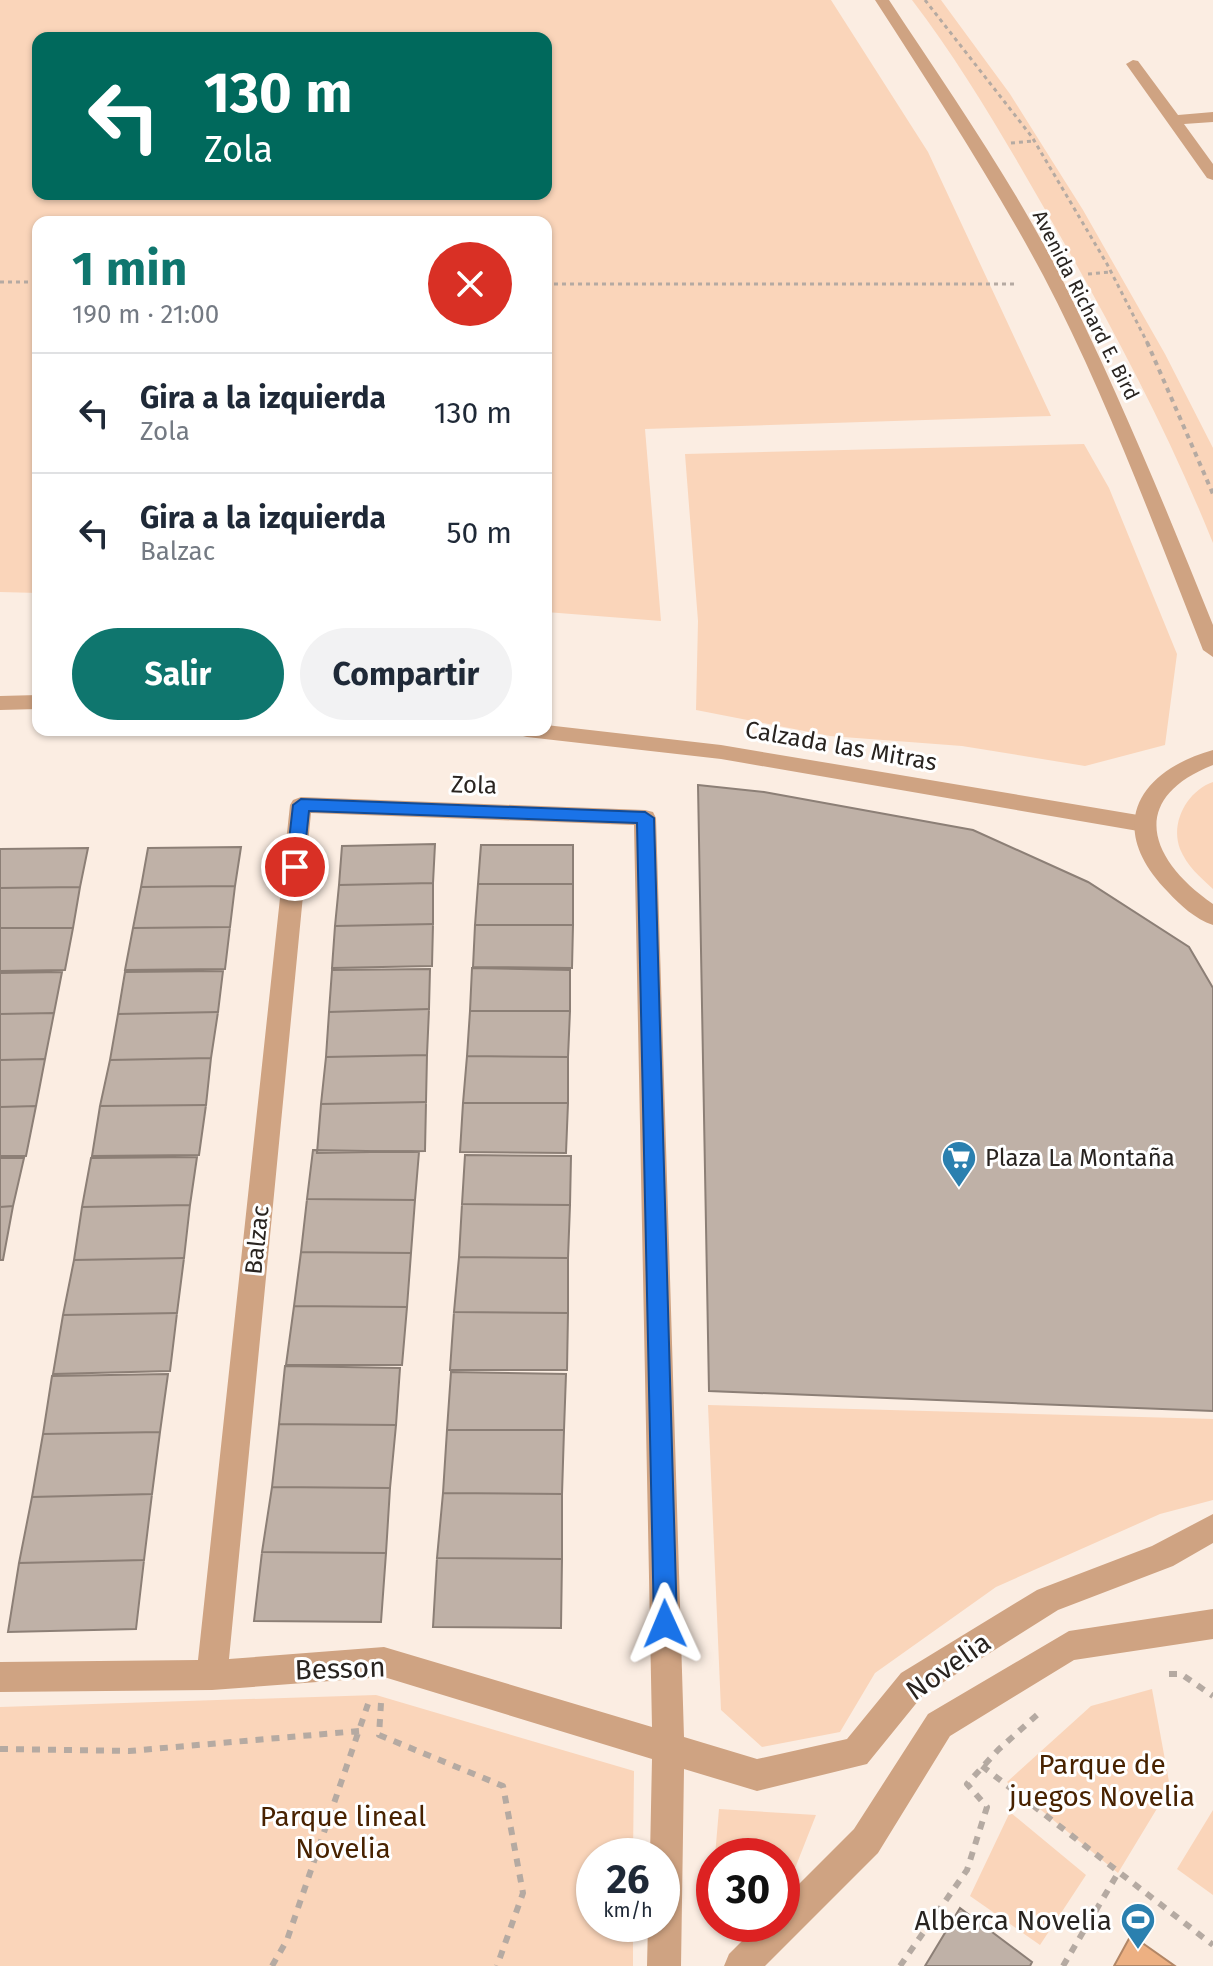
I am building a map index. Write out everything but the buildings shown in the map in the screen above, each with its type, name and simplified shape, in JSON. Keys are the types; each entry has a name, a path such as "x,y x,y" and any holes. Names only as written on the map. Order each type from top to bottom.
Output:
{"street":[{"name":"Avenida Richard E. Bird","path":"882,0 976,145 1055,284 1131,446 1213,650"},
{"path":"1133,64 1213,175"},
{"path":"1174,120 1213,117"},
{"path":"0,703 32,702"},
{"name":"Calzada las Mitras","path":"552,733 721,752 1144,824"},
{"path":"1213,757 1175,772 1153,795 1144,824 1149,852 1165,879 1192,904 1213,916"},
{"name":"Zola","path":"301,805 645,818 668,1748"},
{"name":"Balzac","path":"212,1675 301,805"},
{"name":"Novelia","path":"668,1748 757,1775 856,1753 912,1684 1048,1600 1162,1556 1213,1528"},
{"name":"Novelia","path":"741,1966 866,1841 939,1725 1069,1646 1213,1624"},
{"name":"Besson","path":"0,1677 212,1675 384,1662 668,1748"},
{"path":"664,1966 668,1748"}],"path":[{"path":"925,0 1032,137 1099,251 1152,351 1213,494"},
{"path":"0,282 32,282"},
{"path":"552,284 1055,284"},
{"path":"272,1966 287,1940 325,1822 384,1662"},
{"path":"384,1662 379,1735 503,1786 523,1893 497,1966"},
{"path":"1152,1674 1181,1674 1213,1696"},
{"path":"900,1966 967,1870 987,1807 967,1784 982,1766 1041,1712"},
{"path":"0,1749 129,1751 359,1731"},
{"path":"982,1766 1213,1945"},
{"path":"1063,1966 1118,1873"}],"green space":[{"path":"0,0 831,0 928,152 1051,416 645,429 661,621 552,612 552,216 32,216 32,593 0,592"},
{"path":"912,0 941,0 1010,94 1083,210 1165,354 1213,448 1213,543 1155,414 1090,288 981,101"},
{"path":"1084,444 1109,488 1177,654 1165,745 1085,766 962,746 830,736 696,710 698,621 685,454"},
{"path":"1213,782 1213,889 1183,855 1177,829 1188,800"},
{"path":"708,1405 1213,1419 1213,1500 1160,1514 996,1587 875,1673 840,1732 762,1747 721,1710"},
{"name":"Parque de juegos Novelia","path":"1152,1689 1170,1787 1118,1873 1007,1782 1091,1706"},
{"name":"Parque lineal Novelia","path":"376,1695 634,1771 633,1838 576,1838 576,1942 633,1942 633,1966 0,1966 0,1707"},
{"path":"719,1809 816,1815 800,1856 800,1838 717,1838"},
{"path":"1213,1810 1213,1895 1177,1869"},
{"path":"1010,1812 1086,1875 1040,1945 970,1896"}],"shaded area":[{"name":"Alberca Novelia","path":"1131,1935 1175,1966 1114,1966"}],"place":[{"name":"Plaza La Montaña","path":"959,1189"},
{"name":"Alberca Novelia","path":"1138,1951"}],"route":[{"path":"295,867 301,805 645,818 665,1624"}]}
